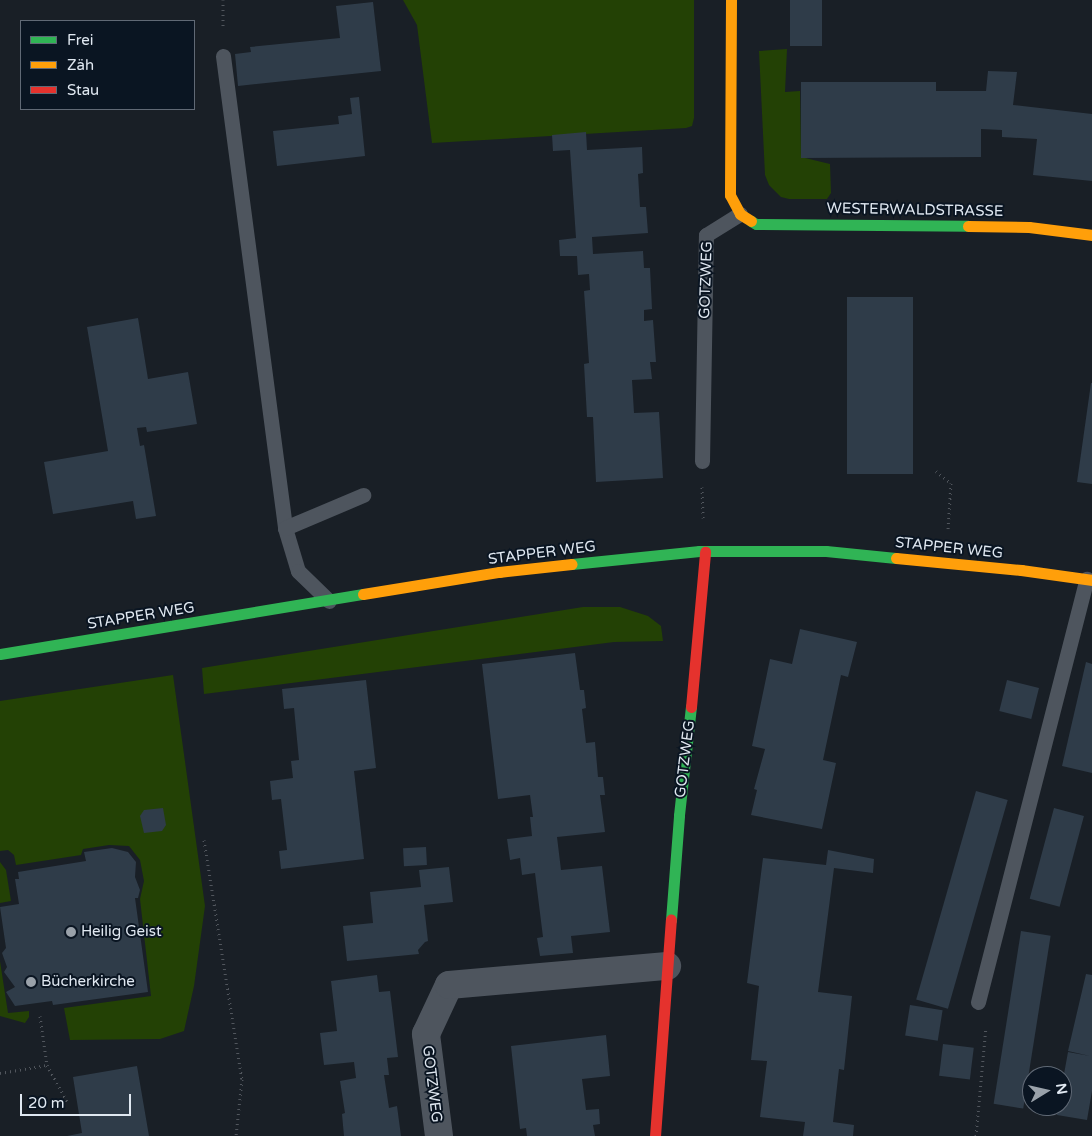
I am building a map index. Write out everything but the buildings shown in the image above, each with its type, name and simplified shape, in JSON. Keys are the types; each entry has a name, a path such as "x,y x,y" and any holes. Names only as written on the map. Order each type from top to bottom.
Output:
{"street":[{"path":"731,0 730,195 740,214"},
{"name":"WESTERWALDSTRASSE","path":"740,214 756,224 1030,227 1092,235"},
{"name":"STAPPER WEG","path":"0,654 499,572 705,552 826,551 947,562 1089,580"},
{"name":"GOTZWEG","path":"655,1136 679,815 702,608 705,552"},
{"name":"GOTZWEG","path":"439,1136 426,1034 449,985 667,966"}],"lane":[{"path":"223,56 284,528 298,571 329,601"},
{"name":"GOTZWEG","path":"702,461 706,235 740,214"},
{"path":"284,528 363,495"},
{"path":"978,1002 1089,580"}],"path":[{"path":"702,461 705,552"},
{"path":"936,471 950,483 947,562"},
{"path":"204,840 242,1079 236,1136"},
{"path":"976,1136 987,1017 978,1002"},
{"path":"40,1016 47,1065 68,1103"},
{"path":"0,1072 47,1065"}],"green space":[{"path":"403,0 694,0 694,118 692,126 686,128 432,143 417,25"},
{"path":"787,49 785,92 800,91 801,157 830,164 831,193 827,199 789,199 781,197 769,185 765,175 759,51"},
{"path":"583,607 620,607 648,616 661,626 663,641 614,642 204,694 202,668"},
{"path":"173,675 205,906 194,986 184,1031 160,1039 70,1040 64,1008 151,996 140,899 144,881 140,860 129,846 109,845 83,849 81,855 16,865 14,855 8,850 0,851 0,701"},
{"path":"0,862 6,870 11,901 0,903"},
{"path":"0,961 8,1013 29,1011 29,1017 25,1023 0,1016"}],"traffic: fast":[{"path":"751,221 756,224 968,226"},
{"path":"572,564 699,551 826,551 896,558"},
{"path":"0,654 363,594"},
{"path":"671,920 679,815 691,707"}],"traffic: slow":[{"path":"731,0 730,195 740,214 751,221"},
{"path":"968,226 1029,227 1092,235"},
{"path":"896,558 1021,570 1092,580"},
{"path":"363,594 499,572 572,564"}],"traffic: jam":[{"path":"691,707 705,552"},
{"path":"655,1136 671,920"}],"place":[{"name":"Heilig Geist","path":"71,932"},
{"name":"Bücherkirche","path":"31,982"}]}
